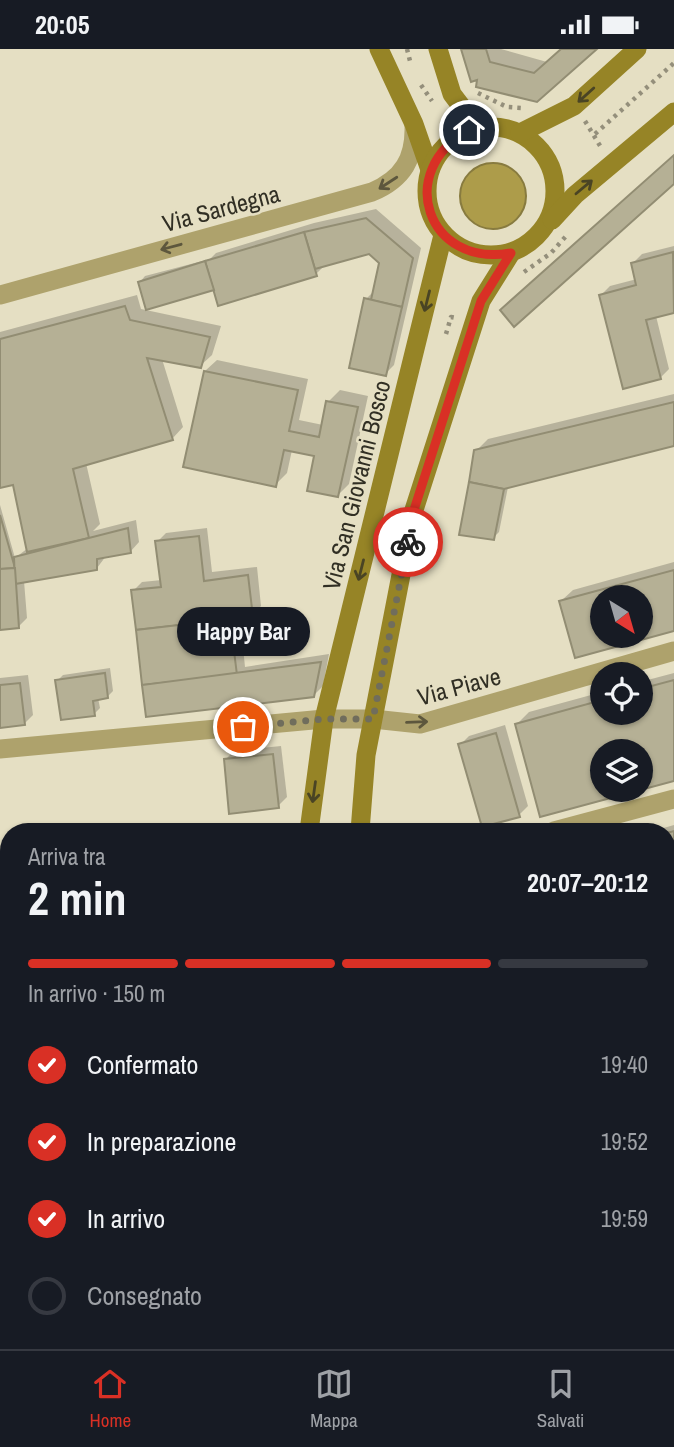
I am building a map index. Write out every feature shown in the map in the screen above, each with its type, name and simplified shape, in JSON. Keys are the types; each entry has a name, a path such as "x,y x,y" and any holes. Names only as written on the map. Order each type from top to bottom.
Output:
{"main road":[{"path":"379,49 414,124 430,170"},
{"path":"438,49 452,94 477,127"},
{"path":"520,133 574,106 637,49"},
{"path":"537,237 553,211 555,181 543,153 520,133 490,126 477,127 453,139 439,153 430,170 426,187 428,204 443,235 457,247 474,254 493,256 511,253 537,237 575,195 674,112"},
{"name":"Via San Giovanni Bosco","path":"310,823 324,719 443,235"},
{"path":"360,823 366,755 413,513 481,301 511,253"}],"street":[{"name":"Via Sardegna","path":"0,295 382,187 399,176 409,162 413,152 414,124"},
{"name":"Via Piave","path":"0,749 324,719 373,719 420,724 674,651"},
{"path":"584,823 674,799"}],"path":[{"path":"595,134 674,63"},
{"path":"470,87 507,107 527,108"},
{"path":"516,277 551,254 570,230"}],"shaded area":[{"path":"487,163 499,163 511,168 521,178 526,196 524,209 511,224 499,229 487,229 475,224 465,214 460,202 460,190 465,178 475,168"}],"building":[{"path":"461,49 486,49 490,62 534,73 561,49 597,49 537,102 476,87 477,80 471,82"},
{"path":"674,155 674,184 514,327 500,310"},
{"path":"366,218 413,258 402,307 371,300 379,263 369,254 315,269 304,232"},
{"path":"304,232 317,276 218,306 205,261"},
{"path":"673,252 674,313 646,320 661,379 623,389 599,295 636,285 631,263"},
{"path":"205,261 214,290 146,310 138,282"},
{"path":"364,298 402,307 386,376 349,368"},
{"path":"125,306 130,320 210,337 201,368 147,358 173,440 73,469 89,538 27,552 13,485 0,488 0,339"},
{"path":"204,371 298,390 289,431 319,437 326,401 358,407 338,497 307,491 314,456 284,450 276,487 183,467"},
{"path":"674,402 674,446 504,489 469,482 474,450"},
{"path":"469,482 504,489 494,540 459,535"},
{"path":"0,515 15,568 0,569"},
{"path":"128,528 131,553 97,559 97,570 15,584 14,557"},
{"path":"199,536 204,581 248,575 253,617 136,630 131,590 161,587 155,541"},
{"path":"15,568 19,628 0,630 0,569"},
{"path":"674,570 674,631 653,637 653,585 618,585"},
{"path":"590,593 590,648 612,648 575,658 559,601"},
{"path":"230,619 237,675 142,685 136,630"},
{"path":"321,662 314,697 146,717 142,685"},
{"path":"105,673 108,698 93,701 95,716 61,720 55,680"},
{"path":"674,680 674,781 653,787 653,739 590,739 590,802 596,802 540,817 515,724 590,703 590,725 653,725 653,686"},
{"path":"20,683 25,725 0,728 0,685"},
{"path":"496,733 520,817 497,823 481,823 458,744"},
{"path":"273,754 279,808 229,814 224,759"}],"way so far":[{"path":"243,727 324,719 373,719 408,542"}],"place":[{"name":"Happy Bar","path":"243,727"}],"route":[{"path":"408,542 413,513 477,321 481,301 511,253 493,256 474,254 457,247 443,235 433,221 426,187 430,170 439,153 453,139 469,130"}]}
